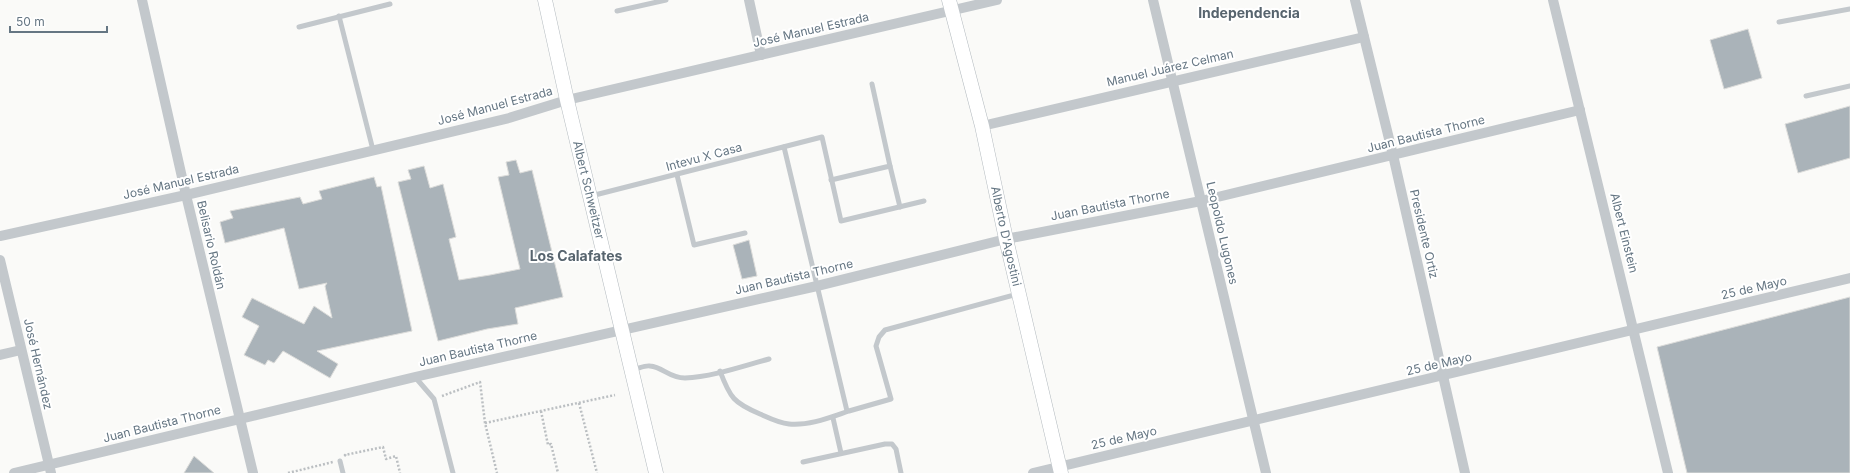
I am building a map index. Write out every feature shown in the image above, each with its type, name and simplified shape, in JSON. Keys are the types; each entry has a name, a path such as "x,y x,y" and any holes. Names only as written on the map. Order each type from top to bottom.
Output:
{"main road":[{"name":"Albert Schweitzer","path":"544,0 656,473"},
{"name":"Alberto D'Agostini","path":"951,5 982,126 1018,294 1060,470"}],"street":[{"name":"Belisario Roldán","path":"142,0 186,195 253,473"},
{"path":"749,0 761,55"},
{"name":"José Manuel Estrada","path":"0,236 186,195 509,118 567,100 761,55 951,5 997,0"},
{"name":"Leopoldo Lugones","path":"1153,0 1266,473"},
{"name":"Presidente Ortiz","path":"1355,0 1393,155 1465,473"},
{"name":"Albert Einstein","path":"1553,0 1668,473"},
{"name":"Manuel Juárez Celman","path":"982,126 1364,37"},
{"name":"Juan Bautista Thorne","path":"14,473 50,469 239,418 623,329 817,286 1006,239 1201,201 1580,110"},
{"name":"José Hernández","path":"0,260 50,469"},
{"name":"25 de Mayo","path":"1033,473 1060,470 1254,421 1850,278"},
{"path":"0,355 21,350"}],"lane":[{"path":"617,11 666,0"},
{"path":"299,27 390,4"},
{"path":"1779,22 1850,9"},
{"path":"339,16 373,150"},
{"path":"872,84 900,207"},
{"path":"1806,96 1850,86"},
{"name":"Intevu X Casa","path":"590,196 822,136 832,180"},
{"path":"784,147 848,411"},
{"path":"890,166 832,180 841,221 924,201"},
{"path":"677,174 694,245 745,233"},
{"path":"720,372 729,393 735,401 746,408 780,422 790,424 834,418 848,411 891,399 876,346 879,337 885,330 1018,294"},
{"path":"632,370 649,365 657,367 673,377 685,378 720,372 769,359"},
{"path":"415,377 434,399 454,473"},
{"path":"834,418 841,453"},
{"path":"803,462 885,444 892,444 896,449 901,473"},
{"path":"340,461 343,473"}],"path":[{"path":"434,399 480,382 485,424 497,473"},
{"path":"485,424 615,394"},
{"path":"579,403 597,473"},
{"path":"541,411 548,444 552,444 558,473"},
{"path":"288,473 304,471 346,460 345,454 383,447 386,459 396,456 400,473"}],"building":[{"path":"1748,29 1762,78 1724,89 1710,40"},
{"path":"1850,106 1850,158 1798,173 1785,124"},
{"path":"516,160 520,173 532,170 563,297 515,308 518,324 487,329 438,341 398,182 411,179 408,170 424,166 430,188 443,184 456,237 449,239 459,280 490,275 520,269 498,177 509,175 506,162"},
{"path":"374,177 377,187 381,186 412,331 317,351 338,364 330,378 283,351 274,363 268,360 265,365 244,355 259,326 242,317 252,298 304,324 314,306 332,318 325,286 327,283 299,289 284,228 225,243 220,222 233,218 230,211 300,197 303,204 322,199 319,191"},
{"path":"749,240 757,276 742,279 733,245"},
{"path":"1850,297 1850,473 1687,473 1657,347"},
{"path":"194,456 214,473 184,473"}],"district":[{"name":"Independencia","path":"1249,13"},
{"name":"Los Calafates","path":"576,256"}]}
